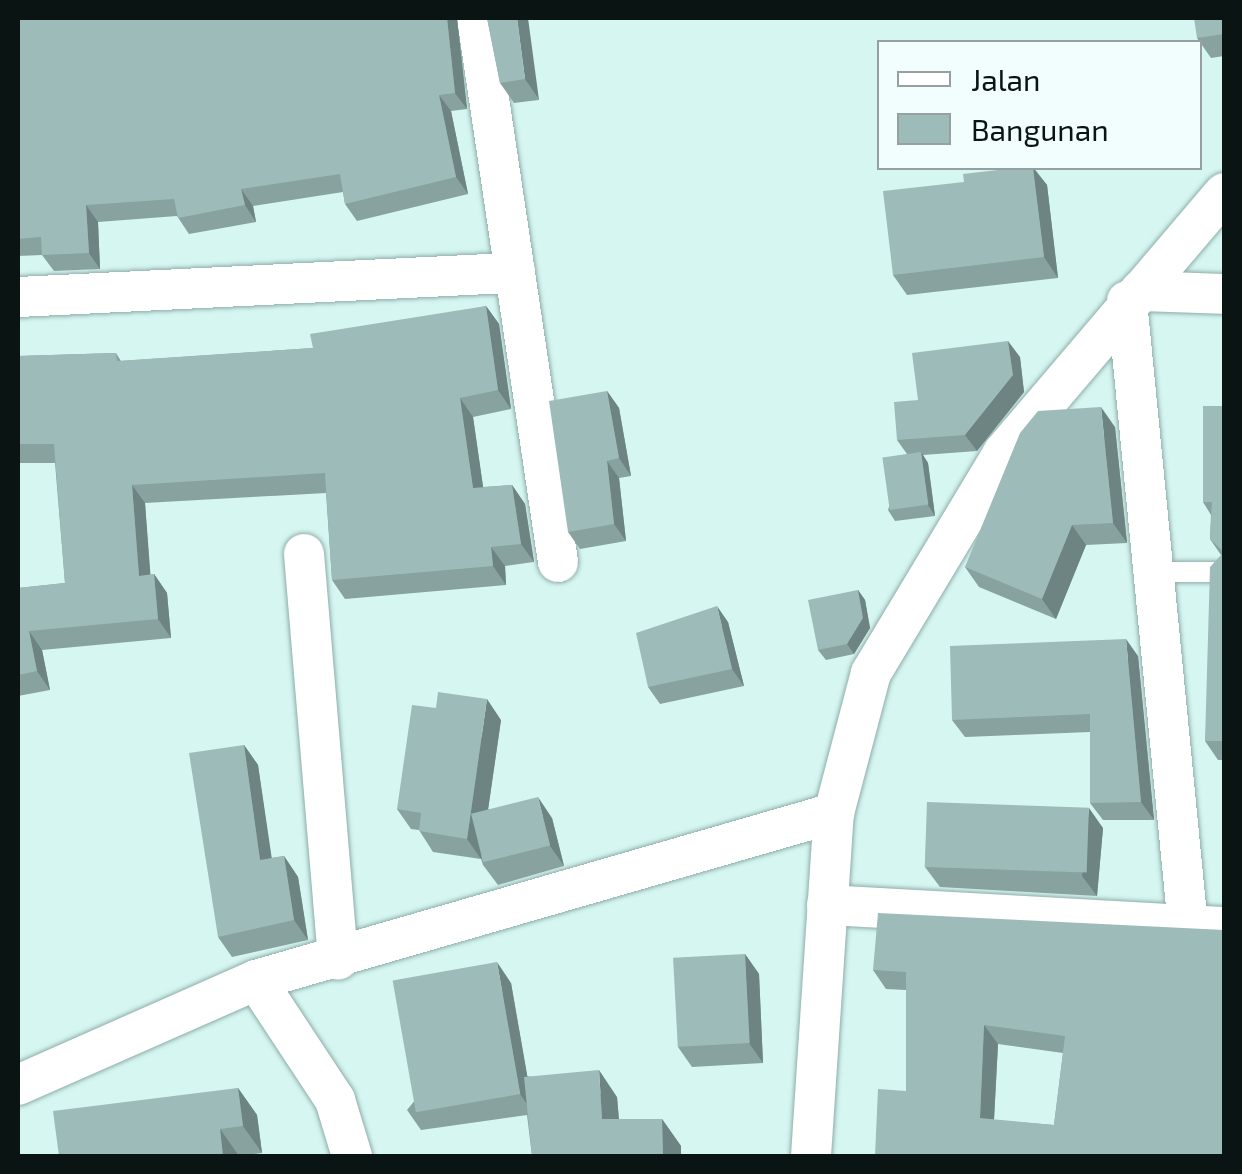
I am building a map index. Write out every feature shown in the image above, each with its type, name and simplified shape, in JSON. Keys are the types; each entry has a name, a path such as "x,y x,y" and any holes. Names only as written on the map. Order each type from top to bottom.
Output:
{"street":[{"path":"477,18 558,562"},
{"path":"810,1156 834,813 871,673 914,588 1003,452 1224,193"},
{"path":"18,297 516,273"},
{"path":"1134,296 1224,294"},
{"path":"827,905 1206,927 1154,572 1134,296"},
{"path":"304,554 338,960"},
{"path":"18,1085 256,980 338,960 834,813"},
{"path":"256,980 335,1100 352,1156"}],"lane":[{"path":"1154,572 1224,572"}],"building":[{"path":"18,18 447,18 455,93 439,95 456,177 345,204 340,174 241,189 245,205 178,218 174,199 86,205 89,253 42,255 41,237 18,239"},
{"path":"487,18 517,18 525,79 500,83"},
{"path":"1194,18 1224,18 1224,34 1197,38"},
{"path":"1033,170 1044,257 893,275 883,191 964,182 963,174"},
{"path":"486,306 498,390 460,398 473,488 512,485 521,544 491,547 493,566 332,580 325,473 132,485 139,576 154,574 158,619 29,631 37,671 18,675 18,588 65,583 54,444 18,444 18,356 116,353 117,361 313,348 310,334"},
{"path":"1008,341 1013,375 965,435 897,440 894,402 918,400 912,353"},
{"path":"607,391 619,458 607,461 614,524 568,532 549,401"},
{"path":"1203,406 1224,406 1224,552 1210,539 1212,502 1203,502"},
{"path":"1101,407 1113,523 1072,525 1042,599 965,567 1020,433 1038,411"},
{"path":"921,452 928,504 890,510 882,457"},
{"path":"1224,552 1224,741 1205,741 1210,567"},
{"path":"858,590 863,618 847,644 818,650 808,600"},
{"path":"717,606 732,669 648,687 636,633"},
{"path":"1126,639 1141,802 1090,803 1090,714 952,720 950,646"},
{"path":"438,692 487,699 467,839 419,831 421,813 397,809 412,705 436,708"},
{"path":"244,745 260,860 284,856 294,920 218,937 189,753"},
{"path":"538,797 550,846 483,862 471,814"},
{"path":"927,802 1089,808 1087,873 925,867"},
{"path":"878,913 1224,930 1224,1156 875,1156 878,1089 906,1091 906,972 873,970","holes":["984,1025 1065,1036 1054,1125 980,1118"]},
{"path":"745,954 750,1043 678,1047 673,958"},
{"path":"497,962 520,1094 416,1112 393,980"},
{"path":"599,1070 602,1119 662,1119 663,1156 532,1156 524,1077"},
{"path":"238,1088 243,1126 220,1129 223,1156 59,1156 53,1111"}]}
